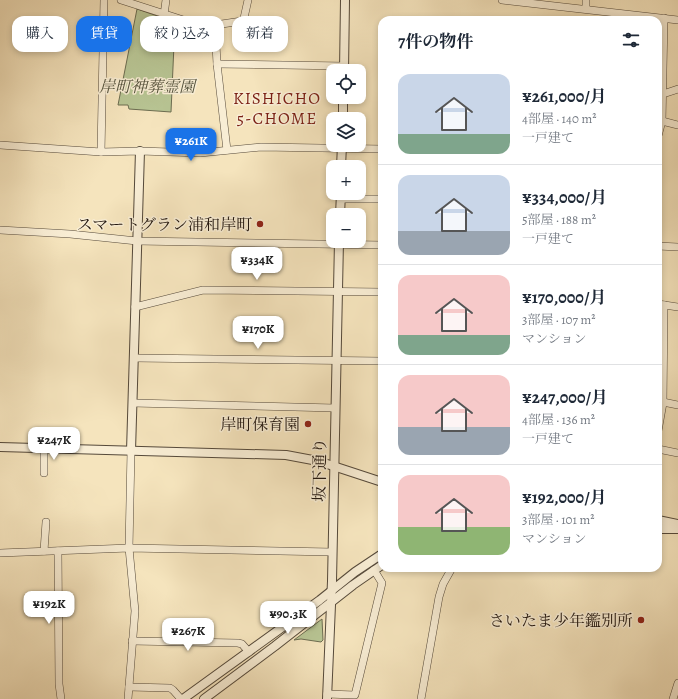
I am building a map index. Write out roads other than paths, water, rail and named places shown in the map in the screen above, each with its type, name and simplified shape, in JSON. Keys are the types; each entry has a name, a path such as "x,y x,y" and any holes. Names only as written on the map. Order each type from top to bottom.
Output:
{"street":[{"path":"101,152 104,0"},
{"path":"121,0 170,16"},
{"path":"164,14 166,0"},
{"path":"224,24 242,21 248,0"},
{"path":"344,64 345,0"},
{"path":"502,0 586,10 618,16"},
{"path":"586,0 586,10"},
{"path":"678,20 664,18 662,122 678,125"},
{"path":"216,52 226,150"},
{"path":"216,64 326,68"},
{"path":"663,94 678,89"},
{"path":"0,145 101,152 140,151 200,153 261,147 326,147"},
{"path":"366,148 378,149"},
{"path":"128,699 135,612 129,548 140,151"},
{"path":"366,198 378,199"},
{"path":"0,230 70,234 137,241 326,243"},
{"path":"366,244 378,245"},
{"path":"662,246 678,247"},
{"name":"坂下通り","path":"327,697 331,602 339,248"},
{"path":"135,307 203,290 378,292"},
{"path":"662,305 678,307"},
{"path":"134,358 378,361"},
{"path":"662,402 678,405"},
{"path":"133,403 335,408"},
{"path":"0,447 286,455 307,459 378,481"},
{"path":"44,449 44,473"},
{"path":"662,450 678,453"},
{"path":"662,521 678,524"},
{"path":"44,551 46,522"},
{"path":"662,529 678,529"},
{"path":"0,553 129,548 332,552"},
{"path":"58,551 59,684 61,699"},
{"path":"129,687 170,688 182,699 249,652 355,572 378,557"},
{"path":"204,699 378,568"},
{"path":"327,697 355,694 382,583 374,570"},
{"path":"421,699 440,597 443,584 450,572"},
{"path":"132,640 238,643 242,644 249,652"},
{"path":"673,699 678,683"}],"place":[{"name":"スマートグラン浦和岸町","path":"260,224"},
{"name":"岸町保育園","path":"308,424"},
{"name":"さいたま少年鑑別所","path":"641,620"}],"district":[{"name":"KISHICHO 5-CHOME","path":"277,108"}],"park label":[{"name":"岸町神葬霊園","path":"147,86"}]}
